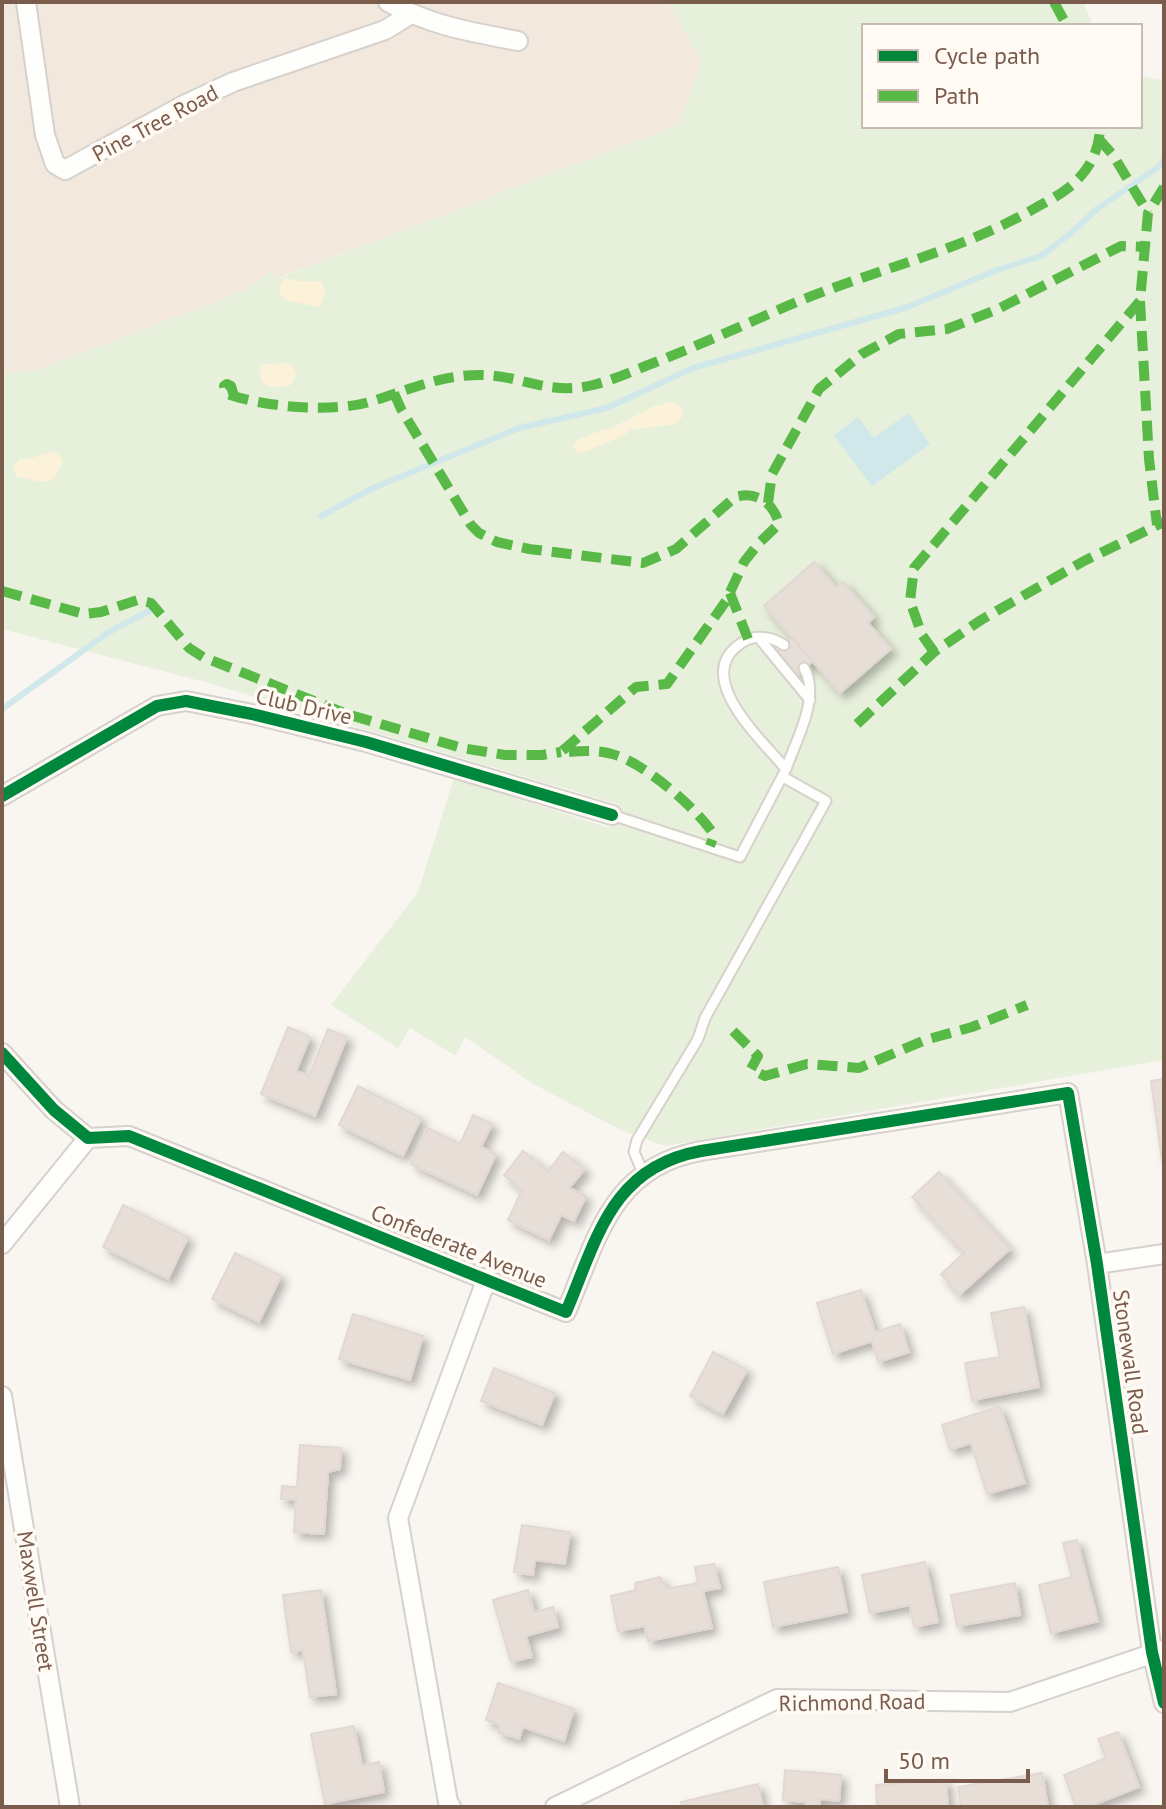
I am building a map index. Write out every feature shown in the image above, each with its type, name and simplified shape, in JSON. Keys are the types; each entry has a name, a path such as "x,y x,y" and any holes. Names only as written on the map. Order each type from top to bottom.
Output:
{"street":[{"name":"Pine Tree Road","path":"26,2 45,135 55,164 65,170 233,82 385,30 411,14"},
{"path":"388,2 447,28 518,41"},
{"name":"Club Drive","path":"2,796 157,706 186,701 366,742 612,815"},
{"path":"2,1053 54,1110 88,1138 2,1244"},
{"name":"Confederate Avenue","path":"88,1138 129,1136 566,1312 612,1206 643,1173 662,1162 687,1154 1068,1093 1097,1264"},
{"path":"1097,1264 1164,1254"},
{"name":"Stonewall Road","path":"1097,1264 1164,1703"},
{"path":"451,1807 398,1518 487,1278"},
{"name":"Maxwell Street","path":"2,1396 70,1807"},
{"name":"Richmond Road","path":"555,1807 777,1699 1010,1702 1158,1650"}],"lane":[{"path":"643,1173 634,1152 637,1140 698,1039 705,1018 826,801 784,773 730,700 724,687 722,675 727,660 741,642 759,638 772,639 784,645"},
{"path":"759,638 810,700"},
{"path":"612,815 740,857 784,773 810,700 812,685 804,668"}],"shaded area":[{"path":"2,2 669,2 701,63 679,125 36,370 2,373"}],"green space":[{"path":"669,2 1083,2 1092,24 862,24 862,128 1142,128 1142,76 1158,80 1164,78 1164,1060 665,1146 621,1130 535,1085 465,1037 456,1056 410,1028 398,1048 331,1005 418,892 454,778 609,828 617,804 212,684 2,629 2,373 36,370 244,291 272,270 276,279 678,125 701,63"}],"sand":[{"path":"285,278 320,281 325,294 319,307 284,300 278,288"},
{"path":"287,363 293,367 296,376 291,385 268,386 261,379 260,367 264,364"},
{"path":"674,401 684,411 675,424 631,430 584,452 578,453 573,446 588,435 613,427 652,407"},
{"path":"52,452 63,461 54,479 42,482 17,477 13,467 20,459"}],"water":[{"path":"908,413 930,444 872,486 834,435 858,417 874,438"}],"building":[{"path":"814,562 836,587 843,582 874,617 868,623 891,649 840,693 764,606"},
{"path":"792,638 813,661 798,675 777,651"},
{"path":"288,1027 310,1037 296,1071 309,1076 328,1029 347,1037 315,1116 261,1094"},
{"path":"1164,1079 1164,1161 1162,1161 1151,1081"},
{"path":"358,1086 421,1118 403,1156 339,1125"},
{"path":"473,1115 492,1124 481,1147 496,1154 477,1195 411,1164 428,1128 460,1144"},
{"path":"523,1151 548,1171 563,1152 585,1169 569,1188 586,1196 574,1221 561,1215 549,1240 508,1220 522,1190 504,1175"},
{"path":"939,1172 1010,1249 959,1295 941,1274 964,1253 912,1197"},
{"path":"123,1205 188,1237 168,1279 103,1247"},
{"path":"235,1253 281,1276 259,1322 212,1299"},
{"path":"861,1290 875,1332 900,1324 909,1352 878,1362 872,1341 833,1354 817,1303"},
{"path":"1024,1307 1039,1387 972,1400 965,1363 1000,1357 991,1313"},
{"path":"353,1314 423,1336 410,1380 339,1359"},
{"path":"713,1352 747,1370 723,1414 690,1396"},
{"path":"494,1368 555,1393 542,1425 481,1401"},
{"path":"1000,1406 1025,1483 987,1494 971,1443 950,1450 942,1425"},
{"path":"300,1445 341,1448 340,1469 328,1472 324,1534 294,1532 296,1500 281,1499 282,1486 297,1487"},
{"path":"522,1525 570,1532 565,1564 535,1560 533,1575 514,1572"},
{"path":"1077,1540 1098,1621 1051,1633 1039,1585 1072,1577 1063,1543"},
{"path":"925,1562 938,1622 914,1627 910,1605 870,1613 862,1575"},
{"path":"714,1564 720,1588 703,1591 712,1628 648,1641 645,1626 618,1631 611,1596 636,1590 635,1583 660,1577 666,1589 698,1583 695,1567"},
{"path":"838,1567 847,1612 773,1627 764,1582"},
{"path":"1015,1583 1020,1615 957,1626 951,1595"},
{"path":"321,1590 336,1694 310,1697 303,1650 291,1652 283,1595"},
{"path":"528,1590 534,1612 553,1607 558,1627 526,1636 532,1657 511,1662 493,1600"},
{"path":"498,1683 574,1709 564,1741 523,1727 519,1739 498,1732 500,1725 486,1720"},
{"path":"354,1726 362,1766 379,1762 384,1792 325,1804 311,1734"},
{"path":"1118,1732 1139,1787 1088,1807 1076,1807 1064,1775 1106,1758 1098,1739"},
{"path":"785,1770 841,1775 839,1801 820,1799 819,1807 805,1807 806,1802 783,1800"},
{"path":"1042,1773 1048,1807 961,1807 958,1787"},
{"path":"946,1780 948,1807 877,1807 876,1785"},
{"path":"758,1784 763,1807 682,1807 681,1802"}],"waterway":[{"path":"321,516 373,488 519,428 607,408 693,368 905,308 997,270 1041,256 1097,209 1160,166 1164,159"},
{"path":"2,709 109,632 149,611"}],"marked path":[{"path":"1054,2 1066,24"},
{"path":"234,396 257,402 317,408 369,402 437,381 465,376 495,376 562,388 601,383 810,297 974,238 1006,223 1058,195 1077,180 1094,155 1100,128"},
{"path":"1098,138 1113,155 1148,213"},
{"path":"934,652 922,635 910,601 914,568 1140,301 1148,213 1164,187"},
{"path":"768,503 772,474 819,389 862,354 899,334 947,329 996,310 1121,246 1146,247"},
{"path":"1140,301 1149,459 1157,525"},
{"path":"224,386 231,386 234,396 225,393 224,386"},
{"path":"394,393 471,525 497,542 643,563 676,549 735,497 757,497 773,510 779,524 744,562 726,601 667,684 636,687 561,752 606,752 639,766 668,787 706,824 714,835 710,846"},
{"path":"857,724 934,652 981,620 1084,561 1164,522"},
{"path":"2,591 84,614 138,600 151,603 189,648 203,657 347,714 462,748 505,755 561,752"},
{"path":"730,593 748,639"},
{"path":"733,1031 758,1056 751,1069 765,1076 807,1064 859,1068 925,1040 972,1027 1027,1005"}],"cycle path":[{"path":"2,796 157,706 186,701 366,742 612,815"},
{"path":"2,1053 54,1110 88,1138 129,1136 566,1312 611,1210 646,1173 671,1160 701,1151 1068,1093 1097,1264 1152,1652 1164,1703"}]}
